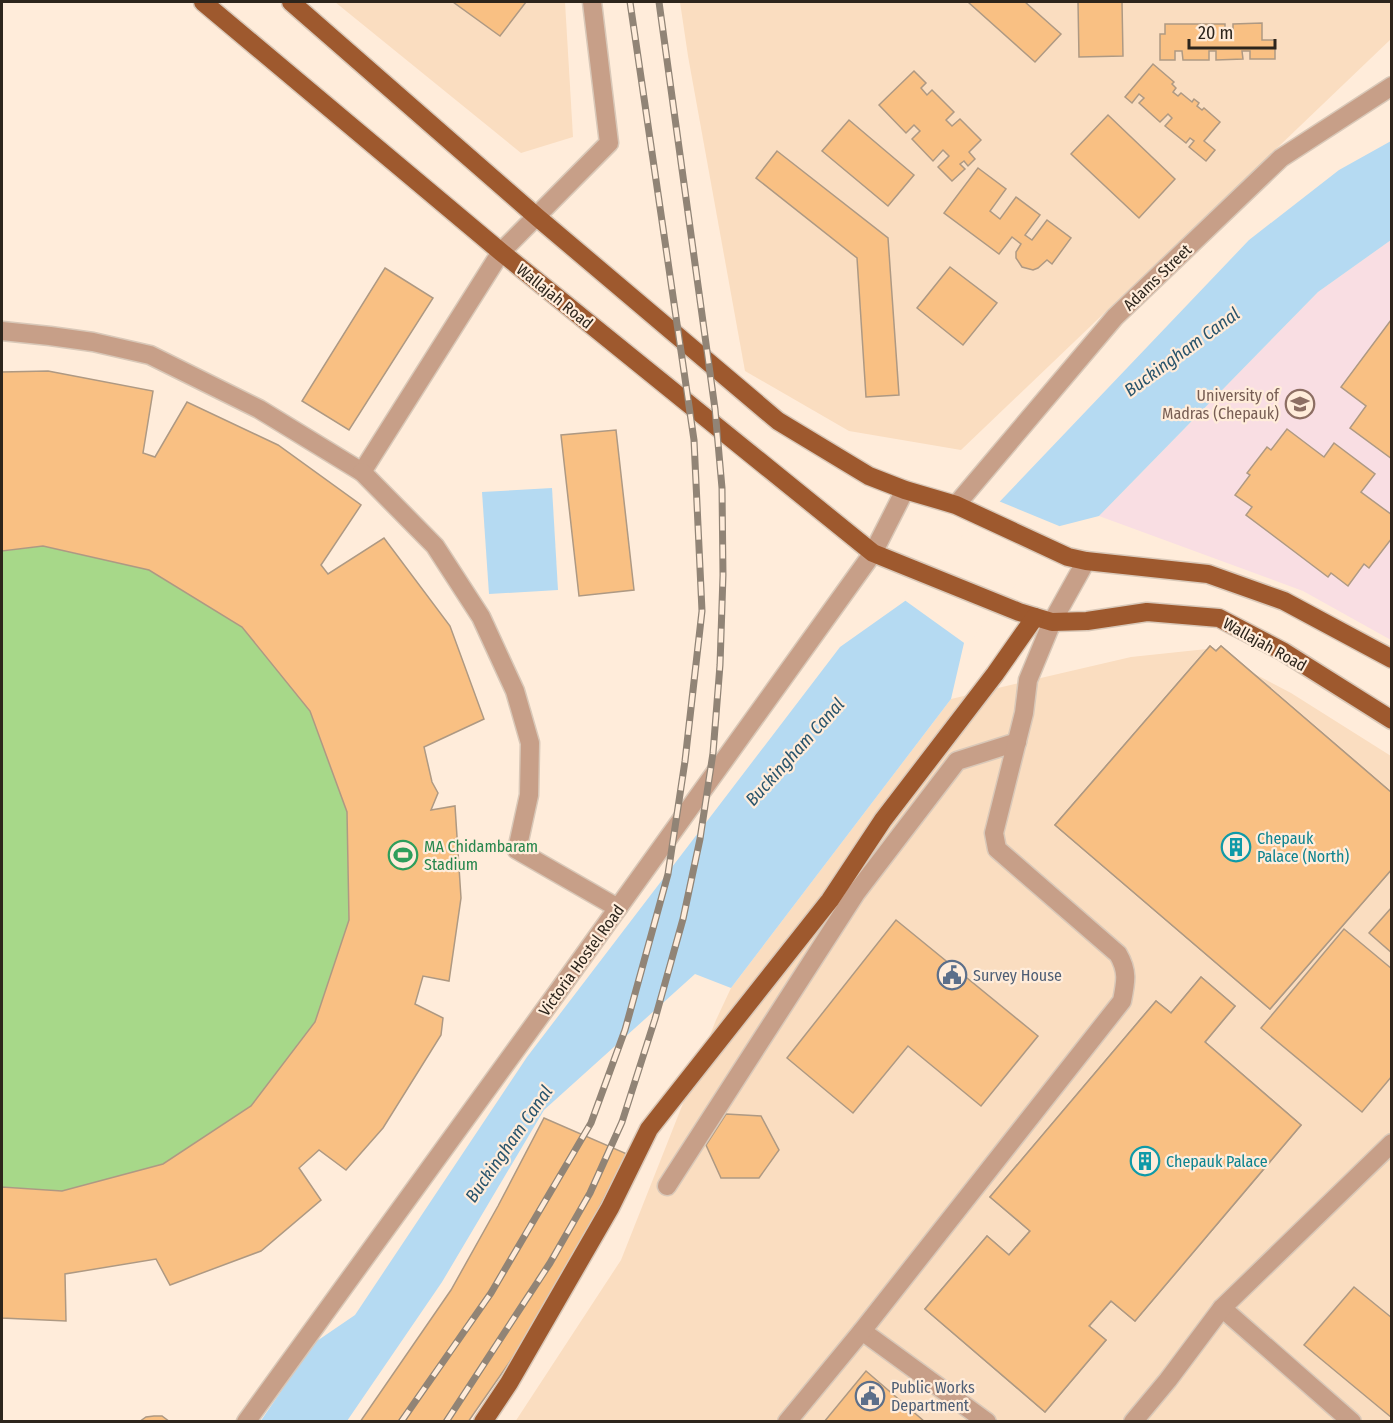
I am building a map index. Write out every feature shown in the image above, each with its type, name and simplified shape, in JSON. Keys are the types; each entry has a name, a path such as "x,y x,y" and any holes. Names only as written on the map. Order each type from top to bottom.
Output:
{"main road":[{"name":"Wallajah Road","path":"203,2 501,252 873,553 1035,617 1086,621 1148,612 1219,618 1284,652 1392,720"},
{"path":"291,2 537,217 778,421 869,476 904,490 956,505 1077,559 1208,574 1284,601 1392,659"},
{"path":"483,1422 509,1383 610,1208 649,1129 830,900 883,820 995,674 1035,617"}],"street":[{"path":"362,472 501,252 609,143 592,2"},
{"name":"Adams Street","path":"956,505 1123,309 1281,158 1392,86"},
{"path":"2,331 93,342 150,355 259,409 362,472 435,546 481,617 515,691 530,742 529,795 517,850 618,908"},
{"name":"Victoria Hostel Road","path":"246,1422 873,553 904,490"},
{"path":"787,1422 862,1331 1122,1001 1126,979 1124,964 1118,954 998,849 994,833 1024,713 1035,617 1077,559"},
{"path":"667,1186 856,892 957,761 1017,742"},
{"path":"1133,1422 1222,1308 1389,1152"},
{"path":"1222,1308 1352,1422"},
{"path":"862,1331 987,1422"}],"shaded area":[{"path":"335,2 565,2 573,137 521,153"},
{"path":"680,2 1391,2 1391,39 961,450 849,431 745,371"},
{"name":"University of Madras (Chepauk)","path":"1391,240 1391,640 1303,591 1099,516 1318,292"},
{"path":"1207,649 1291,693 1391,756 1391,1421 515,1422 621,1260 716,1020 731,988 951,699 1131,657"}],"green space":[{"path":"43,546 149,570 242,627 310,711 347,812 349,920 315,1022 251,1106 163,1164 62,1191 2,1187 2,551"}],"water":[{"name":"Buckingham Canal","path":"1391,141 1391,240 1318,292 1099,516 1060,526 964,643 951,699 731,988 695,974 544,1110 442,1282 347,1421 260,1422 314,1343 355,1315 527,1057 840,647 905,601 1249,240 1339,170"},
{"path":"552,488 558,590 489,594 482,492"}],"pier":[{"path":"996,500 1064,528 967,645 903,599"}],"building":[{"path":"453,2 526,2 500,36"},
{"path":"968,2 1025,2 1061,34 1035,62"},
{"path":"1078,2 1122,2 1123,56 1079,57"},
{"path":"1262,23 1262,40 1275,40 1275,59 1250,59 1250,51 1242,51 1243,59 1216,60 1216,51 1209,51 1209,60 1183,60 1182,51 1175,51 1175,60 1160,60 1160,34 1165,34 1165,24 1225,24 1225,30 1233,29 1233,24"},
{"path":"1153,64 1174,82 1172,84 1176,88 1173,92 1178,96 1181,93 1192,102 1194,99 1199,103 1197,106 1202,110 1204,108 1220,122 1204,141 1215,150 1206,161 1189,147 1194,141 1190,138 1186,143 1165,126 1172,118 1168,114 1160,122 1139,103 1144,98 1139,94 1132,103 1125,97"},
{"path":"914,71 926,83 921,88 927,95 932,90 954,112 946,120 952,126 960,119 981,140 969,152 975,159 968,166 964,161 960,164 965,169 952,181 938,167 949,156 943,150 933,161 912,139 920,131 914,125 906,133 879,105"},
{"path":"1108,115 1175,179 1139,218 1071,154"},
{"path":"849,120 914,175 888,206 822,151"},
{"path":"777,151 888,238 899,395 866,397 857,258 756,178"},
{"path":"978,168 1006,189 990,211 1000,219 1016,197 1040,215 1025,235 1032,240 1047,220 1071,238 1052,264 1047,260 1033,270 1022,267 1016,258 1016,252 1021,244 1012,237 999,254 944,213"},
{"path":"950,267 997,303 963,345 917,308"},
{"path":"385,268 433,298 349,430 302,401"},
{"path":"1391,320 1392,459 1350,428 1366,406 1341,387"},
{"name":"MA Chidambaram Stadium","path":"48,371 153,391 143,453 155,457 187,402 278,445 361,505 321,565 328,574 384,538 450,626 484,719 424,747 432,782 438,793 431,810 455,806 461,898 449,981 423,976 415,1004 443,1018 441,1035 383,1128 346,1170 319,1150 299,1168 321,1200 261,1251 170,1285 156,1259 65,1274 66,1321 2,1318 2,1187 62,1191 163,1164 251,1106 315,1022 349,920 347,812 310,711 242,627 149,570 43,546 2,551 2,372"},
{"path":"1287,429 1324,457 1334,443 1375,474 1361,492 1392,515 1392,538 1369,568 1364,564 1348,586 1331,573 1328,577 1246,515 1252,507 1235,495 1250,475 1247,473 1267,447 1271,450"},
{"path":"616,430 634,590 579,596 561,435"},
{"name":"Chepauk Palace (North)","path":"1210,646 1216,651 1221,646 1392,793 1392,869 1270,1009 1055,825"},
{"name":"Chepauk Palace (North)","path":"1210,646 1216,651 1221,646 1392,793 1392,869 1270,1009 1055,825"},
{"path":"1392,907 1392,953 1369,933"},
{"path":"896,920 1038,1036 981,1106 908,1046 853,1113 787,1058"},
{"path":"1344,929 1392,969 1392,1076 1362,1112 1261,1028"},
{"name":"Chepauk Palace","path":"1201,977 1235,1006 1205,1042 1301,1125 1135,1321 1111,1301 1089,1326 1106,1340 1045,1412 925,1309 987,1236 1009,1255 1030,1231 990,1197 1156,1001 1171,1013"},
{"name":"Chepauk Palace","path":"1201,977 1235,1006 1205,1042 1301,1125 1135,1321 1111,1301 1089,1326 1106,1340 1045,1412 925,1309 987,1236 1009,1255 1030,1231 990,1197 1156,1001 1171,1013"},
{"path":"726,1114 761,1116 779,1150 759,1178 721,1178 706,1145"},
{"path":"544,1118 627,1154 574,1256 518,1350 468,1422 360,1422 451,1290"},
{"path":"1354,1287 1392,1318 1392,1418 1304,1345"},
{"name":"Public Works Department","path":"866,1371 925,1422 824,1422"},
{"path":"162,1416 170,1422 139,1422 146,1417"}],"railway":[{"path":"401,1422 491,1293 591,1123 625,1030 668,874 685,761 702,611 694,440 630,2"},
{"path":"446,1422 550,1263 590,1193 622,1122 655,1019 683,919 700,839 713,753 720,665 723,575 722,488 715,409 659,2"}],"place":[{"name":"University of Madras (Chepauk)","path":"1300,404"},
{"name":"Chepauk Palace (North)","path":"1236,847"},
{"name":"MA Chidambaram Stadium","path":"403,855"},
{"name":"Survey House","path":"952,975"},
{"name":"Chepauk Palace","path":"1145,1161"},
{"name":"Public Works Department","path":"870,1396"}]}
